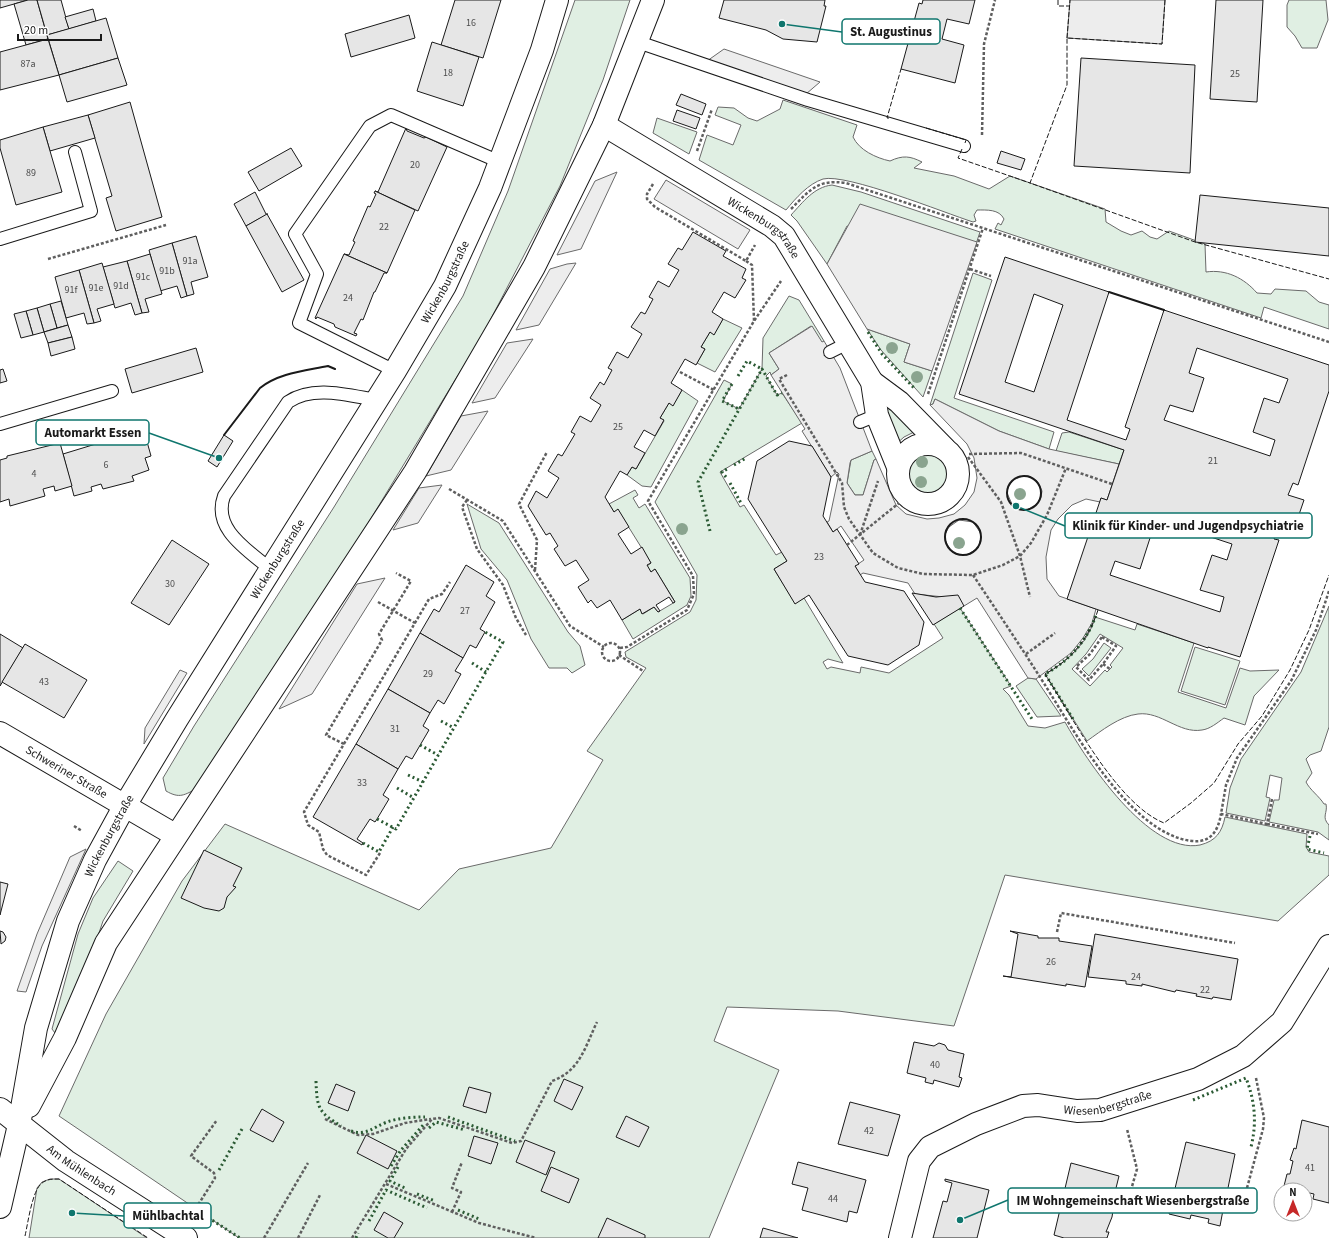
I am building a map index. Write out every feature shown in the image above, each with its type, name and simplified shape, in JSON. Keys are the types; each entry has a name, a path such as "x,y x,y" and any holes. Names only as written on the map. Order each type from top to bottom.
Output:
{"main road":[{"name":"Wickenburgstraße","path":"19,1125 36,1028 68,920 95,860 124,806 270,569 395,371 445,286 490,188 542,50 557,0"},
{"path":"0,1207 19,1125 65,1038 106,943 175,835 316,625 414,472 534,267 604,125 638,42 653,0"},
{"name":"Wickenburgstraße","path":"604,125 772,226 784,236 797,257 839,347 872,382 899,402 954,458 958,474 954,490 941,501 925,504 909,497 902,491 898,482 889,471 869,418 872,382"},
{"path":"889,471 912,447 932,443 944,448"},
{"name":"Schweriner Straße","path":"0,733 175,835"},
{"name":"Wiesenbergstraße","path":"900,1238 918,1161 930,1147 976,1124 1023,1106 1038,1106 1077,1111 1100,1110 1198,1079 1243,1056 1282,1022 1329,946"},
{"path":"0,1109 19,1125"},
{"name":"Am Mühlenbach","path":"19,1125 66,1161 182,1236"}],"lane":[{"path":"638,42 808,100 964,146"},
{"path":"395,371 299,323 317,274 295,234 370,126 391,115 500,162"},
{"path":"0,240 91,211 75,152"},
{"path":"0,424 112,391"},
{"path":"270,569 230,534 224,524 221,513 224,496 288,402 296,397 319,392 376,400"}],"path":[{"path":"982,136 984,44 995,0"},
{"path":"694,158 712,109"},
{"path":"656,178 647,194 649,203 752,265 754,321"},
{"path":"788,212 812,189 827,182 839,182 1329,342"},
{"path":"48,259 166,225"},
{"path":"746,261 760,238 772,226"},
{"path":"926,400 983,228"},
{"path":"604,647 612,643 620,648 627,647 686,610 691,604 694,594 693,576 648,501 754,321 797,257"},
{"path":"970,269 991,276"},
{"path":"680,372 714,390"},
{"path":"787,374 779,379 842,483 844,507 849,519 873,553 898,568 924,574 973,575 1002,566 1020,556 1031,543 1047,515 1066,468"},
{"path":"535,570 537,540 519,504 547,452"},
{"path":"1030,598 1020,556 1001,502 966,454 1021,453 1112,484"},
{"path":"860,535 889,471"},
{"path":"449,489 503,522 570,626 604,647"},
{"path":"467,500 462,507 477,549 503,585 516,618 526,636"},
{"path":"847,545 899,503"},
{"path":"344,744 326,735 382,640 379,634 411,581 396,573"},
{"path":"973,575 1026,654 1106,779 1151,822 1170,834 1189,840 1198,841 1205,840 1215,832 1221,814 1226,785 1237,758 1291,681 1316,630 1329,591"},
{"path":"380,853 366,875 327,855 323,849 319,832 308,825 304,812 429,599 442,594 450,582"},
{"path":"378,602 415,623"},
{"path":"1026,654 1055,633"},
{"path":"1102,637 1116,646 1103,664 1089,680 1076,667 1090,654 1102,637"},
{"path":"604,647 603,654 606,659 614,660 619,655 620,648"},
{"path":"619,655 643,671"},
{"path":"1103,664 1110,669"},
{"path":"1267,824 1272,799"},
{"path":"1221,814 1318,834"},
{"path":"1057,932 1061,913 1235,943"},
{"path":"325,1119 358,1135 373,1134 405,1123 439,1118 512,1144 520,1141 552,1081 562,1078 577,1065 597,1022"},
{"path":"1247,1188 1263,1129 1264,1118 1255,1074"},
{"path":"352,1238 406,1149 432,1119"},
{"path":"182,1236 215,1178 214,1173 191,1156 217,1120"},
{"path":"1116,1210 1125,1211 1137,1169 1127,1127"},
{"path":"452,1212 461,1192 452,1188 462,1162"},
{"path":"264,1238 308,1163"},
{"path":"386,1184 479,1223 536,1238"},
{"path":"298,1238 320,1195"}],"green space":[{"path":"575,0 630,0 603,80 560,186 483,334 367,525 198,788 182,795 175,795 166,791 163,778 194,726 334,507 463,296 508,191"},
{"path":"1289,0 1326,0 1328,20 1317,48 1302,48 1295,36 1287,27 1287,5"},
{"path":"783,100 857,125 853,137 856,142 868,153 879,158 890,161 903,157 914,158 922,162 914,168 954,176 989,189 1010,176 1105,209 1106,222 1131,235 1142,231 1150,237 1157,239 1169,231 1205,244 1206,272 1213,271 1227,273 1246,283 1257,293 1271,294 1275,289 1306,291 1319,302 1329,305 1329,329 1264,307 1261,318 995,229 998,223 1001,225 1004,219 999,213 996,212 977,210 974,215 976,221 973,222 873,188 835,179 823,179 812,184 798,196 786,210 699,160 707,135 733,145 741,125 715,115 718,107 734,108 748,118 757,121 780,109"},
{"path":"657,118 697,132 689,154 653,133"},
{"path":"832,185 861,192 980,232 974,250 847,226 827,264 797,221 791,215 804,200 814,192 826,186"},
{"path":"973,273 992,280 954,398 1054,432 1049,449 999,431 935,399 933,404 930,405"},
{"path":"789,296 799,300 824,341 822,343 811,326 769,353 779,369 771,375 770,372 766,376 777,395 782,393 802,423 720,472 740,507 744,505 776,555 782,552 787,561 774,569 795,603 804,598 843,663 828,659 823,662 827,669 831,667 860,673 861,667 889,673 943,638 934,624 960,608 1011,686 1003,689 1009,695 1028,726 1045,728 1065,722 1088,759 1121,802 1140,820 1160,835 1180,844 1200,845 1210,841 1217,835 1222,827 1225,817 1307,834 1306,847 1309,852 1329,856 1329,875 1278,921 1005,875 954,1026 838,1011 727,1007 714,1041 779,1070 709,1238 239,1238 59,1116 106,1014 182,881 225,824 419,910 459,869 551,848 603,760 587,751 646,668 626,657 625,652 690,612 696,600 697,575 655,502 724,380 732,384 723,401 739,409 762,369 763,338"},
{"path":"723,319 742,328 715,372 697,363 705,349 701,347 710,332 714,334"},
{"path":"867,329 910,344 904,362 932,371 923,397 881,350"},
{"path":"682,390 698,401 651,487 642,486 627,475 632,467 636,469 664,421 660,418 669,403 673,405"},
{"path":"889,406 916,431 904,437 895,445 886,407"},
{"path":"1069,432 1124,450 1119,464 1056,451 1062,433"},
{"path":"872,451 876,459 874,460 863,495 855,495 847,483 851,460"},
{"path":"925,453 933,453 941,456 947,462 950,474 947,486 941,492 933,495 925,495 917,492 911,486 908,478 908,470 911,462 917,456"},
{"path":"635,490 638,495 633,498 639,508 645,504 690,578 691,596 687,605 633,639 622,620 640,609 643,614 654,607 658,612 675,602 655,569 651,572 647,566 651,563 618,510 614,512 609,504"},
{"path":"467,504 499,523 568,632 580,646 585,665 572,673 567,668 549,668 531,639 507,580 481,549"},
{"path":"1329,606 1329,727 1321,751 1310,755 1306,759 1312,773 1306,782 1324,804 1326,804 1325,820 1329,825 1329,840 1318,832 1269,822 1274,800 1279,800 1282,778 1270,775 1266,797 1270,798 1265,821 1226,813 1230,788 1241,759 1301,672"},
{"path":"1095,617 1135,630 1137,624 1194,643 1178,692 1226,708 1240,668 1250,671 1279,670 1254,696 1245,725 1224,718 1208,728 1194,730 1186,729 1154,716 1138,714 1131,715 1118,721 1087,741 1045,674 1061,664 1076,650 1088,635","holes":["1100,634 1123,648 1110,665 1112,667 1107,672 1105,670 1090,686 1072,669 1086,654"]},
{"path":"1104,643 1111,648 1089,676 1082,669 1093,659"},
{"path":"1195,647 1240,661 1225,705 1181,691"},
{"path":"1028,678 1036,679 1061,716 1037,717 1016,686"},
{"path":"118,861 133,871 103,921 78,995 55,1033 52,1029 78,934 93,898"},
{"path":"50,1179 59,1179 147,1238 29,1238 37,1188 42,1182"}],"shaded area":[{"path":"1070,0 1165,0 1162,44 1067,38"},
{"path":"724,49 820,82 806,94 707,61"},
{"path":"617,172 581,249 557,255 595,181"},
{"path":"666,180 750,230 738,249 654,199"},
{"path":"860,204 977,242 932,371 904,362 910,344 867,329 827,264"},
{"path":"576,263 539,325 516,330 550,269"},
{"path":"812,326 822,342 824,341 840,368 872,451 851,460 847,483 855,495 863,495 874,460 876,459 896,505 906,514 927,519 939,518 954,514 965,505 974,492 977,478 974,458 967,444 930,405 933,404 935,399 999,431 1049,449 1119,464 1107,500 1101,498 1100,502 1086,499 1072,505 1058,519 1051,530 1046,557 1047,579 1059,596 1096,609 1092,623 1083,638 1071,653 1036,679 1028,678 977,598 964,606 944,597 915,594 908,583 863,573 860,575 855,566 864,560 841,526 833,532 827,522 829,521 839,474 837,472 831,477 802,431 805,429 771,375 779,369 769,353","holes":["1023,476 1029,476 1037,481 1042,491 1041,497 1037,504 1027,510 1016,508 1012,504 1007,493 1008,487 1013,480","959,520 973,522 980,532 981,538 978,548 967,555 957,554 951,551 945,540 945,534 949,527"]},
{"path":"533,339 495,398 472,403 507,343"},
{"path":"488,411 451,470 426,476 461,416"},
{"path":"442,485 418,523 393,530 419,488"},
{"path":"385,578 312,694 279,709 357,584"},
{"path":"180,670 187,673 144,744 145,728"},
{"path":"86,849 42,946 26,992 17,991 37,934 70,857"}],"building":[{"path":"0,0 28,0 0,8"},
{"path":"28,0 37,0 48,39 26,45 14,4"},
{"path":"37,0 61,0 69,29 47,35"},
{"path":"455,0 501,0 483,58 441,45"},
{"path":"724,0 825,0 824,6 826,6 817,42 783,39 766,30 719,18"},
{"path":"923,0 975,0 969,24 947,19 942,39 964,45 955,83 901,69 919,3 922,4"},
{"path":"1216,0 1263,0 1257,102 1210,99"},
{"path":"93,9 96,21 69,29 65,17"},
{"path":"409,15 415,38 351,57 345,34"},
{"path":"106,18 118,58 59,75 47,35"},
{"path":"48,39 59,75 0,90 0,52"},
{"path":"432,42 479,57 463,106 417,91"},
{"path":"118,58 127,85 67,102 59,75"},
{"path":"1081,58 1195,65 1190,173 1074,166"},
{"path":"681,94 706,104 702,115 676,105"},
{"path":"130,102 162,217 116,231 106,198 112,196 88,115"},
{"path":"677,110 700,118 696,129 673,121"},
{"path":"88,115 95,138 50,151 43,127"},
{"path":"43,127 62,192 16,205 0,148 0,140"},
{"path":"406,128 407,131 424,138 426,137 447,147 418,211 375,191 378,192"},
{"path":"291,148 302,166 259,191 248,172"},
{"path":"1001,151 1025,159 1021,170 997,163"},
{"path":"375,191 415,210 387,273 344,254 349,255 355,242 353,241 368,206 370,207 376,194 374,193"},
{"path":"255,192 266,214 268,214 246,226 234,204"},
{"path":"1200,195 1329,208 1329,256 1195,242"},
{"path":"267,214 304,280 282,292 246,226"},
{"path":"693,232 726,251 723,256 746,269 742,278 746,280 735,298 724,292 712,312 723,319 714,335 710,332 701,347 705,349 696,365 685,359 671,383 682,390 673,406 669,403 660,418 664,420 655,436 644,430 634,447 645,453 636,469 632,467 627,475 620,471 605,497 614,512 618,509 629,527 618,534 631,554 642,547 651,563 647,565 651,572 655,569 675,602 673,603 669,597 656,605 660,611 658,612 654,607 642,614 640,609 622,620 610,600 597,608 591,600 588,603 578,587 589,580 576,560 565,566 554,549 558,546 550,533 546,535 528,506 536,491 547,498 559,478 548,471 558,454 562,456 575,434 571,432 580,416 591,422 601,405 590,398 600,382 604,385 612,370 608,368 617,352 628,358 642,334 631,327 641,312 645,314 653,299 649,297 658,281 669,287 679,270 668,264 678,248 682,250"},
{"path":"196,236 208,277 191,282 194,294 187,296 172,243"},
{"path":"172,243 187,296 181,298 177,286 160,291 149,250"},
{"path":"150,254 162,294 145,299 149,312 142,313 127,261"},
{"path":"344,254 387,273 384,273 374,292 363,320 361,319 354,333 357,334 356,336 335,327 334,324 317,317 316,319 315,318"},
{"path":"1005,257 1109,292 1067,420 1126,440 1130,429 1125,427 1164,310 1329,365 1329,391 1298,485 1293,483 1288,495 1304,500 1293,532 1278,527 1274,539 1279,540 1240,657 1208,648 1067,599 1101,498 1107,500 1124,450 959,394","holes":["1034,294 1063,305 1034,392 1005,382","1197,348 1288,379 1279,403 1264,398 1253,432 1275,440 1270,456 1164,420 1170,405 1193,412 1204,378 1189,373","1141,514 1232,544 1227,560 1212,555 1200,590 1224,597 1220,612 1110,575 1115,561 1140,569 1151,535 1135,530"]},
{"path":"127,261 142,313 135,315 131,303 115,308 103,267"},
{"path":"102,263 114,304 97,309 101,321 94,323 79,270"},
{"path":"79,270 94,323 87,324 84,313 66,318 55,277"},
{"path":"61,301 68,325 57,328 50,304"},
{"path":"50,304 57,328 44,332 37,308"},
{"path":"37,308 44,332 33,335 26,311"},
{"path":"26,311 33,335 21,338 14,314"},
{"path":"68,325 72,337 48,343 44,332"},
{"path":"72,337 75,349 51,356 48,343"},
{"path":"196,348 203,372 132,393 125,369"},
{"path":"3,369 7,381 0,383 0,370"},
{"path":"144,431 151,456 145,458 149,470 132,476 134,481 103,489 101,484 91,487 92,491 74,496 63,454 99,443 99,441 114,437 115,439"},
{"path":"224,435 233,441 217,467 208,461"},
{"path":"789,441 812,446 831,477 823,516 833,532 837,529 859,564 855,566 865,582 904,591 924,622 919,645 888,665 848,656 809,595 795,604 774,569 787,561 748,499 757,461"},
{"path":"60,443 72,486 55,491 54,486 43,489 45,496 10,506 9,499 0,502 0,460 7,458 7,456"},
{"path":"172,540 209,564 169,625 131,603"},
{"path":"466,565 494,582 486,596 495,602 480,629 485,632 476,648 470,645 463,658 420,633 434,609 439,612"},
{"path":"912,593 936,597 958,595 964,606 933,625"},
{"path":"420,633 463,658 455,671 461,674 444,704 438,700 430,713 388,689"},
{"path":"0,634 23,648 0,686"},
{"path":"25,644 87,680 64,718 2,682"},
{"path":"388,689 430,713 423,726 429,730 412,759 406,756 398,769 356,744"},
{"path":"356,744 398,769 383,795 389,799 375,822 370,819 357,839 363,843 362,845 313,817"},
{"path":"204,850 242,868 233,886 236,887 227,897 224,908 219,911 204,908 181,898"},
{"path":"0,882 8,884 0,915"},
{"path":"0,931 3,932 6,937 5,941 1,944"},
{"path":"1010,931 1038,936 1038,938 1059,938 1059,941 1092,946 1085,987 1066,984 1066,986 1003,976 1011,977 1018,934"},
{"path":"1095,934 1238,959 1231,1000 1213,997 1212,999 1196,996 1197,994 1176,990 1175,992 1142,984 1142,986 1126,984 1126,981 1088,977"},
{"path":"914,1042 934,1046 939,1043 945,1045 948,1050 964,1054 959,1077 962,1078 959,1087 934,1080 933,1084 925,1082 926,1078 907,1073"},
{"path":"564,1079 583,1087 572,1110 554,1101"},
{"path":"336,1084 355,1092 348,1111 328,1103"},
{"path":"469,1087 491,1093 486,1113 463,1106"},
{"path":"850,1102 900,1115 888,1156 838,1144"},
{"path":"262,1109 284,1122 273,1142 250,1130"},
{"path":"626,1116 649,1127 639,1147 616,1137"},
{"path":"1302,1120 1329,1127 1329,1203 1313,1199 1313,1182 1285,1182 1287,1174 1290,1174 1293,1161 1290,1160 1294,1148 1296,1149"},
{"path":"366,1135 397,1151 388,1169 357,1153"},
{"path":"474,1136 498,1143 491,1164 468,1156"},
{"path":"525,1140 555,1152 546,1175 516,1162"},
{"path":"1186,1142 1235,1154 1227,1193 1229,1193 1228,1195 1226,1194 1220,1226 1208,1223 1209,1219 1191,1215 1190,1219 1169,1214"},
{"path":"798,1162 866,1180 857,1213 849,1211 847,1222 802,1210 808,1188 792,1184"},
{"path":"1071,1163 1119,1176 1112,1204 1114,1204 1112,1217 1106,1232 1109,1232 1107,1238 1064,1238 1054,1235"},
{"path":"551,1167 579,1179 569,1203 541,1191"},
{"path":"945,1179 989,1190 977,1238 933,1238 943,1201 947,1202 952,1183 945,1181"},
{"path":"384,1212 403,1223 394,1238 388,1238 374,1230"},
{"path":"607,1218 645,1235 645,1238 598,1238"},
{"path":"763,1228 798,1238 760,1238"}],"hedge":[{"path":"868,332 882,354 915,389"},
{"path":"738,376 747,361 762,369"},
{"path":"710,531 698,482 762,369 777,395 782,393"},
{"path":"732,384 722,401 739,409"},
{"path":"734,465 746,458"},
{"path":"726,477 722,472 727,469"},
{"path":"730,483 742,505"},
{"path":"960,608 1032,719"},
{"path":"1073,719 1045,674 1062,663 1076,649 1088,633 1096,615"},
{"path":"377,819 396,829 503,642 485,632"},
{"path":"472,663 486,672"},
{"path":"441,721 454,728"},
{"path":"420,745 438,755"},
{"path":"408,775 423,782"},
{"path":"397,788 414,798"},
{"path":"363,843 379,852 393,827"},
{"path":"1310,836 1307,849 1324,853"},
{"path":"1193,1100 1246,1078 1254,1112 1254,1129 1251,1147"},
{"path":"316,1081 317,1097 320,1108 323,1113 341,1126"},
{"path":"351,1131 366,1132 391,1121 406,1118 425,1117"},
{"path":"448,1117 515,1141"},
{"path":"429,1128 436,1122 465,1130"},
{"path":"391,1166 401,1150 425,1123"},
{"path":"219,1170 242,1129"},
{"path":"398,1167 390,1181 407,1189"},
{"path":"369,1221 386,1190 427,1208"},
{"path":"417,1194 435,1201"},
{"path":"458,1210 479,1219"},
{"path":"204,1215 240,1238"},
{"path":"356,1238 358,1233"}],"fence":[{"path":"1058,0 1058,6 1069,6"},
{"path":"1067,38 1070,0"},
{"path":"1165,0 1162,44 1067,38 1067,85 1030,183 1195,242 1329,279"},
{"path":"889,118 887,118 901,69"},
{"path":"926,128 966,140 965,143"},
{"path":"962,149 958,158 1030,183"},
{"path":"1098,610 1090,630 1078,647 1063,662 1045,674 1082,735 1113,779 1129,798 1146,813 1164,823 1191,803 1214,783 1238,744 1262,716 1290,670 1309,630 1329,575"},
{"path":"25,1236 33,1201 38,1188 45,1181 59,1179 148,1238"}],"wall":[{"path":"1109,292 1164,310"},
{"path":"224,435 260,388 267,383 301,371 328,366 335,369"},
{"path":"1027,476 1036,481 1040,486 1041,493 1040,500 1036,505 1031,509 1021,510 1017,509 1008,500 1007,490 1008,486 1017,477 1027,476"},
{"path":"967,519 976,524 980,530 981,537 980,544 976,550 967,555 959,555 950,550 946,544 945,533 950,524 956,520 967,519"}],"place":[{"name":"St. Augustinus","path":"782,24"},
{"name":"Automarkt Essen","path":"219,458"},
{"name":"Klinik für Kinder- und Jugendpsychiatrie","path":"1016,506"},
{"name":"Mühlbachtal","path":"72,1213"},
{"name":"IM Wohngemeinschaft Wiesenbergstraße","path":"960,1220"}]}
